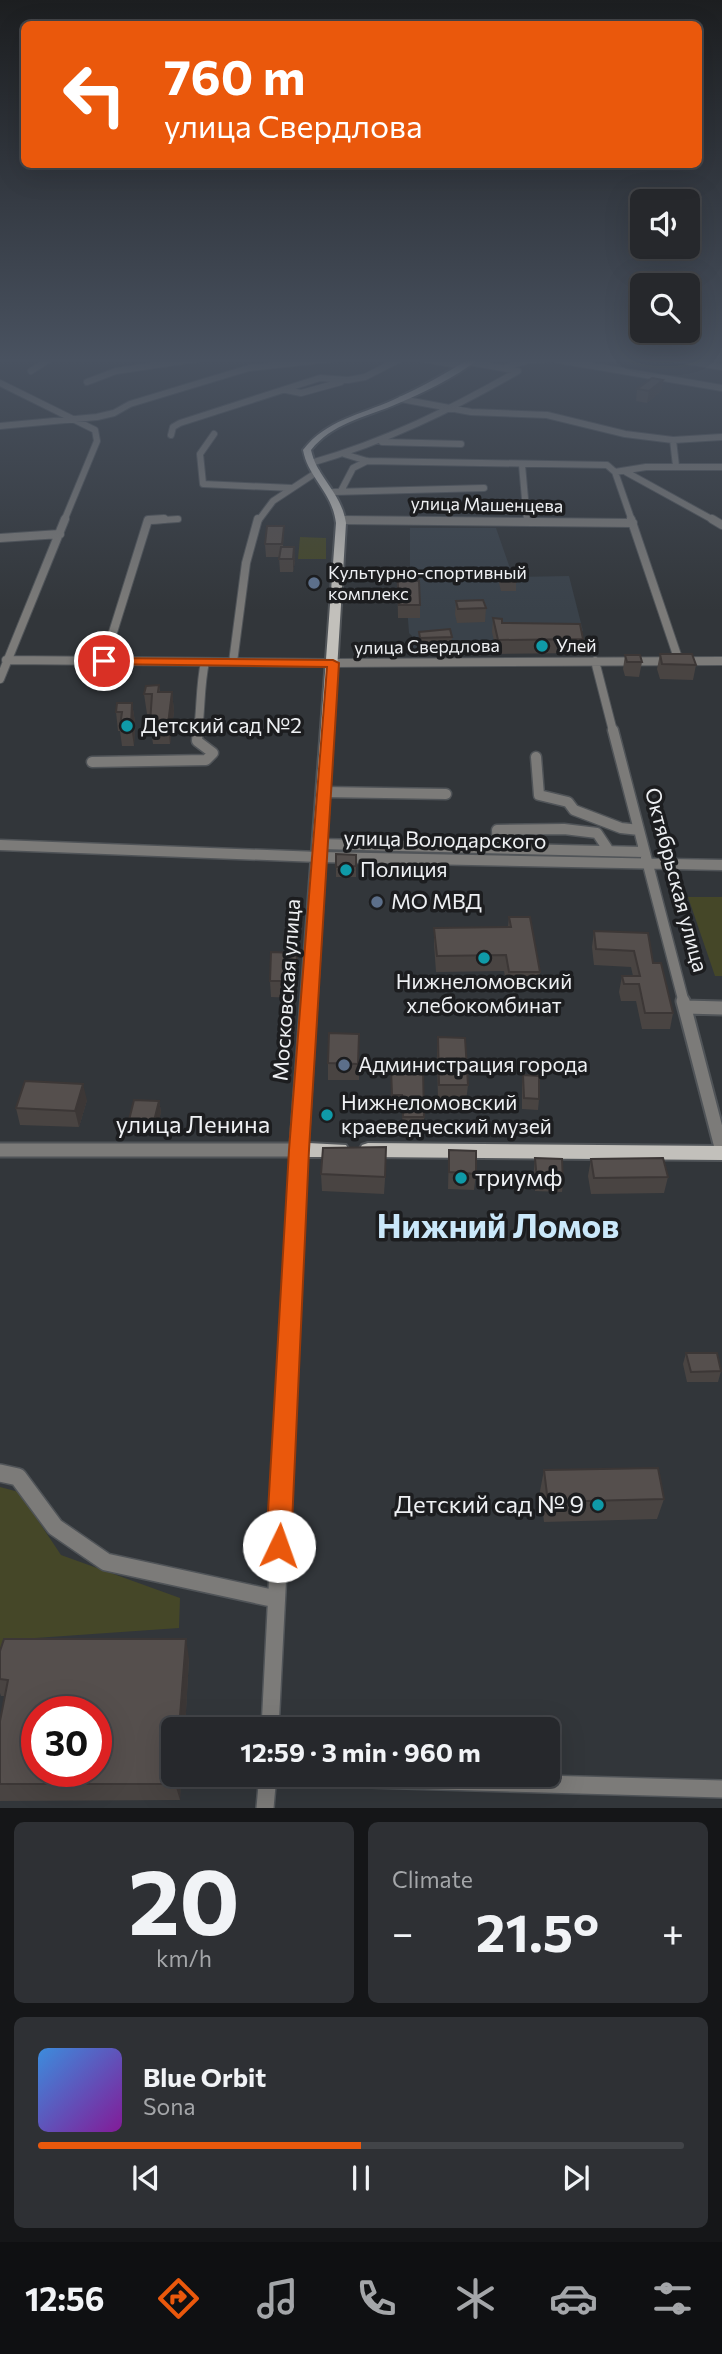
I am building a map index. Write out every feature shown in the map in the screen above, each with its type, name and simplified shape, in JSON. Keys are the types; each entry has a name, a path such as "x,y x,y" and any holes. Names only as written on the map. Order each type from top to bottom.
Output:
{"main road":[{"path":"314,467 307,450 315,442"},
{"name":"Московская улица","path":"299,1150 341,520 337,492 314,467"},
{"name":"улица Ленина","path":"299,1150 722,1152"}],"street":[{"path":"0,679 96,442"},
{"path":"208,442 200,454 203,484 292,488"},
{"path":"233,662 245,571 254,531 261,514 314,467 375,442"},
{"path":"417,442 461,444"},
{"path":"673,442 676,466"},
{"path":"344,454 367,461 607,465 615,472 679,661"},
{"path":"337,492 348,472 367,461"},
{"path":"522,465 527,521"},
{"path":"615,472 646,467 722,467"},
{"path":"626,472 722,525"},
{"path":"337,492 484,488"},
{"path":"104,661 148,520 178,519"},
{"name":"улица Машенцева","path":"341,520 633,523"},
{"path":"0,538 60,534"},
{"name":"улица Свердлова","path":"6,660 333,663 722,661"},
{"name":"Октябрьская улица","path":"595,661 722,1152"},
{"path":"92,762 206,760 213,753 197,741 205,662"},
{"path":"536,757 539,795 568,802 574,810 621,828 639,830"},
{"path":"324,792 446,794"},
{"path":"498,848 497,830 577,830 596,833 604,839 609,851"},
{"name":"улица Володарского","path":"0,845 646,858 722,865"},
{"path":"320,850 498,848 609,851 646,858"},
{"path":"685,1007 722,1008"},
{"name":"улица Ленина","path":"0,1150 299,1150"},
{"name":"Московская улица","path":"271,1717 299,1150"},
{"path":"0,1473 18,1476 55,1527 106,1562 276,1599"},
{"path":"560,1784 722,1789"},
{"path":"265,1808 266,1787"}],"shaded area":[{"path":"410,528 496,528 513,577 569,576 583,631 494,631 494,653 409,655 412,636 409,633 405,580 410,579"}],"green space":[{"path":"300,537 326,538 326,559 298,559"},
{"path":"688,897 722,897 722,976 715,976"},
{"path":"0,1487 19,1492 61,1555 180,1598 179,1628 21,1639 0,1649"}],"building":[{"path":"267,526 284,526 282,544 265,544"},
{"path":"281,547 294,547 293,559 279,559"},
{"path":"397,568 412,568 413,581 419,581 420,605 399,605"},
{"path":"500,574 515,574 516,582 502,582"},
{"path":"483,600 486,608 458,609 456,601"},
{"path":"493,618 502,619 502,623 580,624 583,639 498,640"},
{"path":"450,629 452,637 420,638 419,632"},
{"path":"660,654 692,654 696,665 662,664"},
{"path":"625,655 640,655 642,662 627,662"},
{"path":"159,685 158,692 172,692 168,724 150,724 152,694 144,694 146,686"},
{"path":"117,703 132,703 131,726 120,727 122,712 116,712"},
{"path":"336,854 356,855 356,866 336,867"},
{"path":"509,917 530,917 540,972 509,972 506,955 437,956 434,928 511,927"},
{"path":"594,931 648,933 653,963 661,963 673,1013 645,1013 639,984 624,984 622,976 640,976 634,951 596,949"},
{"path":"271,952 297,953 296,981 270,981"},
{"path":"329,1033 359,1034 358,1064 328,1063"},
{"path":"438,1037 465,1038 468,1085 439,1085"},
{"path":"391,1068 423,1068 424,1117 403,1117 402,1095 392,1095"},
{"path":"523,1075 539,1076 539,1099 524,1098"},
{"path":"25,1081 83,1084 75,1111 16,1108"},
{"path":"134,1100 159,1101 154,1121 129,1120"},
{"path":"386,1147 385,1177 321,1174 323,1148"},
{"path":"449,1150 476,1151 476,1174 449,1172"},
{"path":"535,1158 562,1159 563,1182 537,1180"},
{"path":"663,1158 668,1177 594,1178 591,1159"},
{"path":"686,1353 717,1353 721,1371 691,1372"},
{"path":"658,1468 664,1499 548,1502 544,1470"},
{"path":"4,1639 186,1639 180,1717 161,1717 161,1784 112,1784 112,1696 21,1696 21,1784 0,1784 0,1721 8,1680 0,1679 0,1651"}],"place":[{"name":"Культурно-спортивный комплекс","path":"314,583"},
{"name":"Улей","path":"542,646"},
{"name":"Детский сад №2","path":"127,726"},
{"name":"Полиция","path":"346,870"},
{"name":"МО МВД","path":"377,902"},
{"name":"Нижнеломовский хлебокомбинат","path":"484,958"},
{"name":"Администрация города","path":"344,1065"},
{"name":"Нижнеломовский краеведческий музей","path":"327,1115"},
{"name":"триумф","path":"461,1178"},
{"name":"Детский сад № 9","path":"598,1505"}],"district":[{"name":"Нижний Ломов","path":"498,1226"}],"route":[{"path":"104,661 333,663 299,1150 279,1546"}]}
